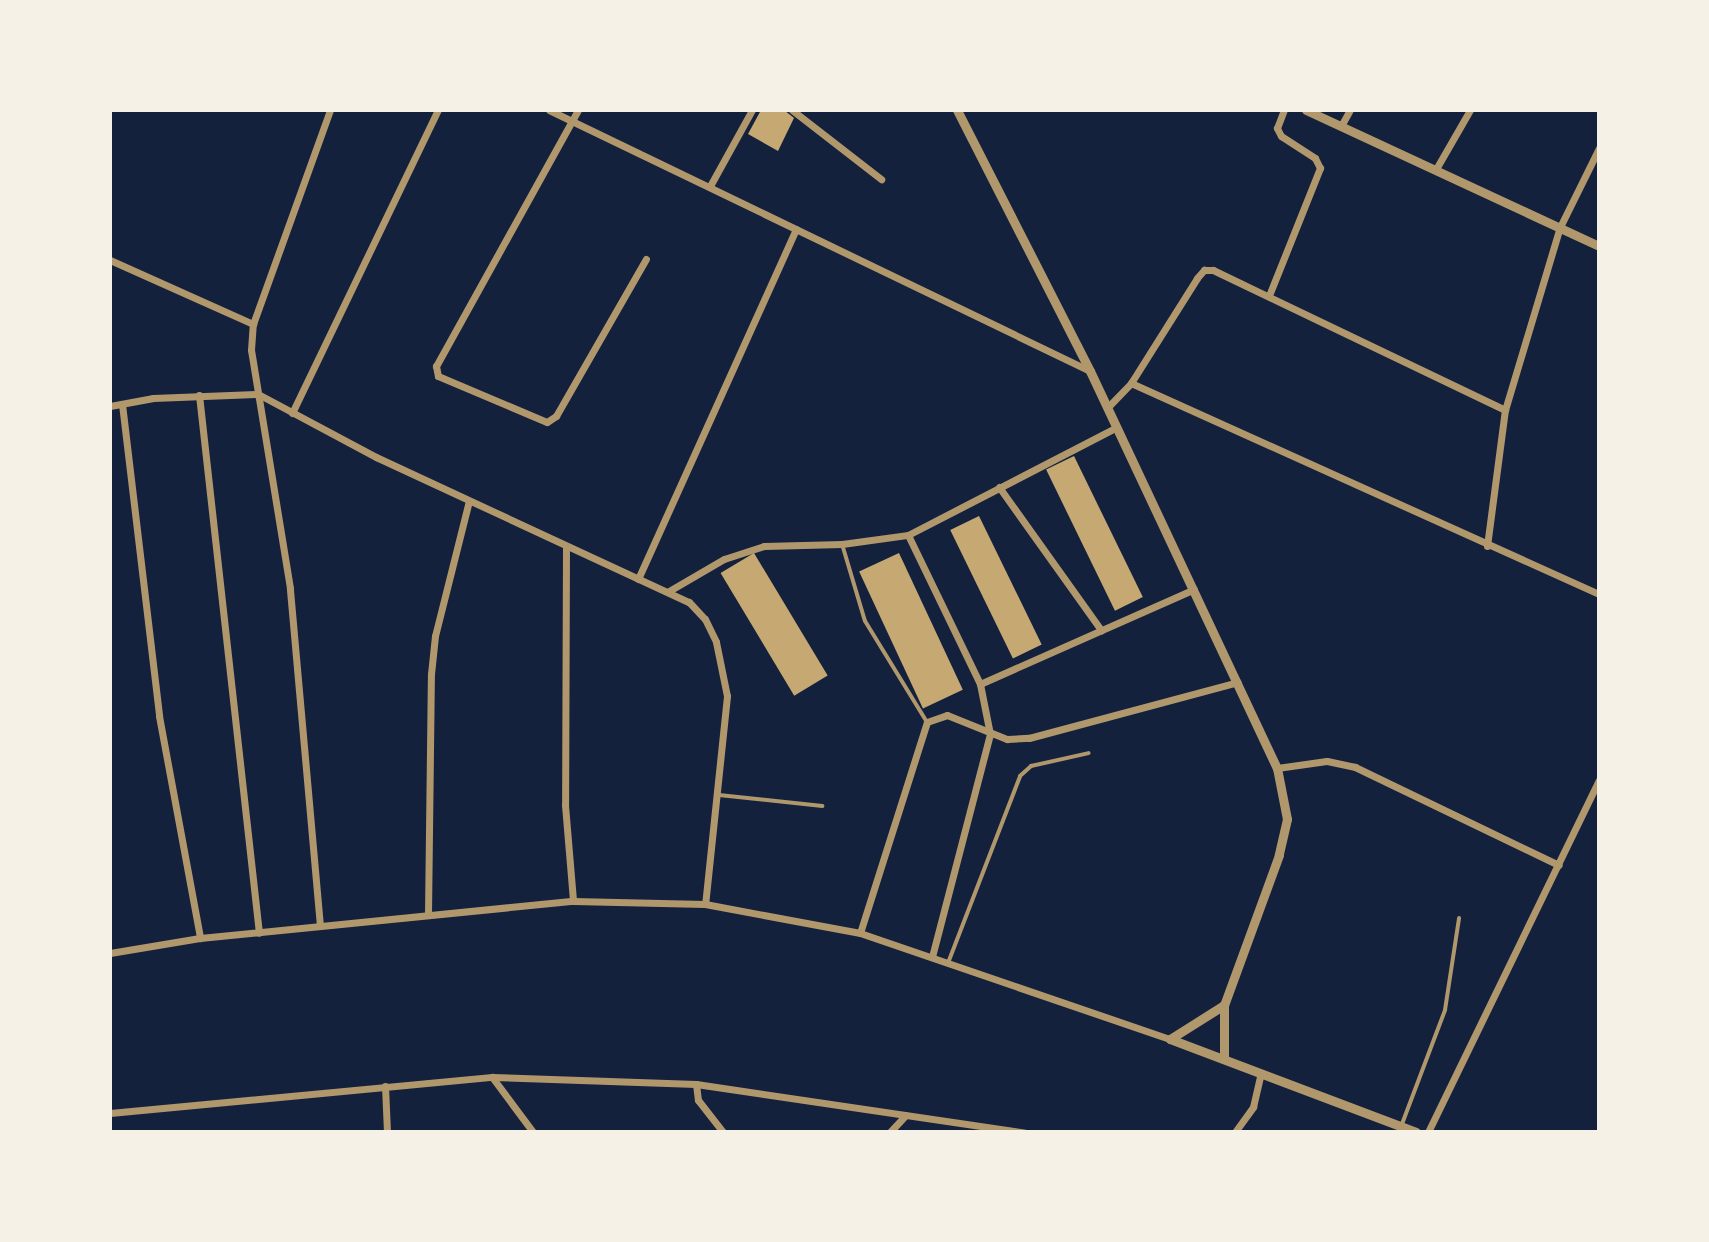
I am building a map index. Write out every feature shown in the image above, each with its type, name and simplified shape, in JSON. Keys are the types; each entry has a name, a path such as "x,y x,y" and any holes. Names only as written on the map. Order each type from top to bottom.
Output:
{"street":[{"path":"320,926 290,588 258,394 253,324 330,110"},
{"path":"292,413 438,110"},
{"path":"549,110 1090,371"},
{"path":"578,110 436,366 438,376 547,422 556,416 646,259"},
{"path":"710,186 752,110"},
{"path":"792,110 881,179"},
{"path":"957,110 1090,371 1239,681 1277,768 1287,819 1279,855 1224,1005 1224,1058"},
{"path":"1270,293 1320,168 1315,158 1281,136 1277,128 1284,110"},
{"path":"1306,110 1599,246"},
{"path":"1341,126 1350,110"},
{"path":"1436,169 1470,110"},
{"path":"1487,546 1505,410 1560,227 1599,148"},
{"path":"638,579 796,229"},
{"path":"110,260 253,324"},
{"path":"1107,408 1131,383 1204,270 1270,293 1505,410"},
{"path":"1131,383 1599,594"},
{"path":"110,406 199,395 258,394 469,501 669,591 705,619 724,666 719,795 705,904"},
{"path":"199,395 259,933"},
{"path":"122,404 159,716 200,938"},
{"path":"669,591 724,559 764,546 842,544 908,535 1117,427"},
{"path":"999,487 1101,630"},
{"path":"428,914 431,674 435,636 469,501"},
{"path":"908,535 980,684 990,734 932,957"},
{"path":"566,547 565,805 573,901"},
{"path":"980,684 1194,589"},
{"path":"860,933 927,722 947,715 990,734 1029,738 1239,681"},
{"path":"1277,768 1327,761 1355,767 1559,865"},
{"path":"1428,1132 1597,791 1599,780"},
{"path":"110,953 200,938 573,901 705,904 860,933 1224,1058 1416,1132"},
{"path":"1170,1039 1224,1005"},
{"path":"1235,1132 1253,1107 1261,1073"},
{"path":"492,1077 533,1132"},
{"path":"110,1113 492,1077 696,1084 1023,1132"},
{"path":"696,1084 698,1100 723,1132"},
{"path":"385,1086 387,1132"},
{"path":"894,1131 906,1115"}],"lane":[{"path":"842,544 865,621 927,722"},
{"path":"948,963 1020,776 1031,766 1089,753"},
{"path":"719,795 822,806"},
{"path":"1401,1126 1445,1010 1459,918"}],"building":[{"path":"761,110 784,110 794,118 778,151 748,134"},
{"path":"1074,456 1143,597 1115,611 1046,470"},
{"path":"979,516 1042,645 1013,659 950,530"},
{"path":"754,553 828,676 794,696 721,573"},
{"path":"899,553 963,690 923,708 859,572"}]}
